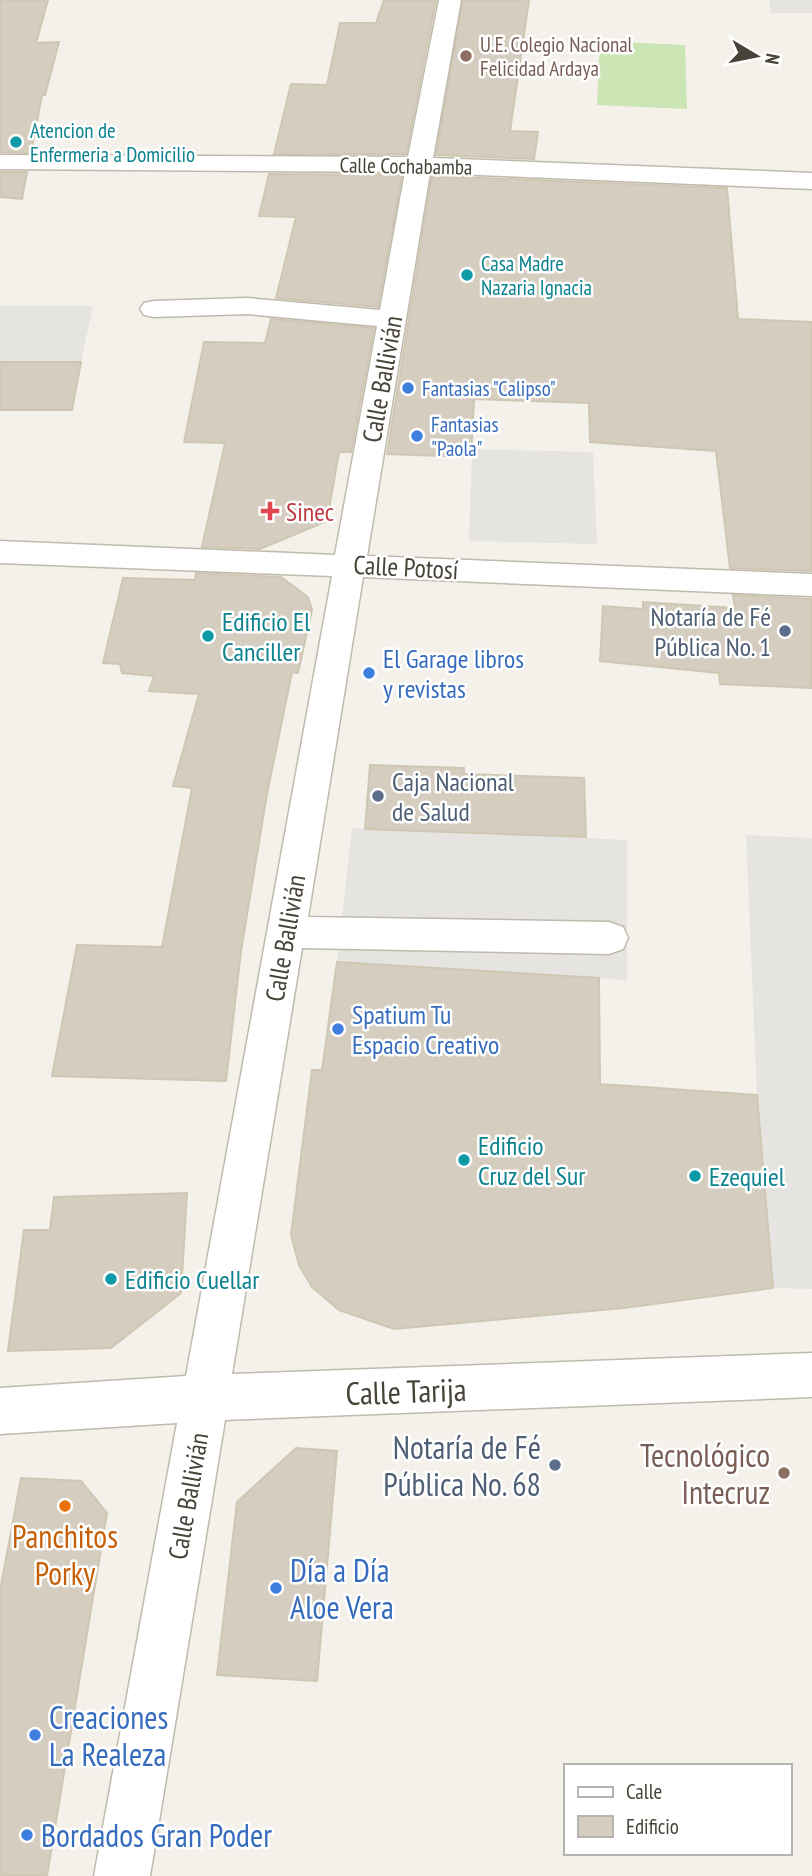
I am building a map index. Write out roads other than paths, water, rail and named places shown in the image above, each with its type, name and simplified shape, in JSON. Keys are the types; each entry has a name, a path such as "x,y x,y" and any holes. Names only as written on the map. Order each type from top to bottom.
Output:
{"street":[{"name":"Calle Ballivián","path":"122,1876 392,319 450,0"},
{"name":"Calle Cochabamba","path":"0,162 419,165 812,181"},
{"path":"154,309 247,306 392,319"},
{"name":"Calle Potosí","path":"0,552 351,564 812,585"},
{"path":"286,932 609,939"},
{"name":"Calle Tarija","path":"0,1411 205,1398 812,1375"}],"place":[{"name":"U.E. Colegio Nacional Felicidad Ardaya","path":"466,56"},
{"name":"Atencion de Enfermeria a Domicilio","path":"16,142"},
{"name":"Casa Madre Nazaria Ignacia","path":"467,275"},
{"name":"Fantasias \"Calipso\"","path":"408,388"},
{"name":"Fantasias \"Paola\"","path":"417,436"},
{"name":"Sinec","path":"270,511"},
{"name":"Notaría de Fé Pública No. 1","path":"785,631"},
{"name":"Edificio El Canciller","path":"208,636"},
{"name":"El Garage libros y revistas","path":"369,673"},
{"name":"Caja Nacional de Salud","path":"378,796"},
{"name":"Spatium Tu Espacio Creativo","path":"338,1029"},
{"name":"Edificio Cruz del Sur","path":"464,1160"},
{"name":"Ezequiel","path":"695,1176"},
{"name":"Edificio Cuellar","path":"111,1279"},
{"name":"Notaría de Fé Pública No. 68","path":"555,1465"},
{"name":"Tecnológico Intecruz","path":"784,1473"},
{"name":"Panchitos Porky","path":"65,1506"},
{"name":"Día a Día Aloe Vera","path":"276,1588"},
{"name":"Creaciones La Realeza","path":"35,1735"},
{"name":"Bordados Gran Poder","path":"27,1835"}]}
